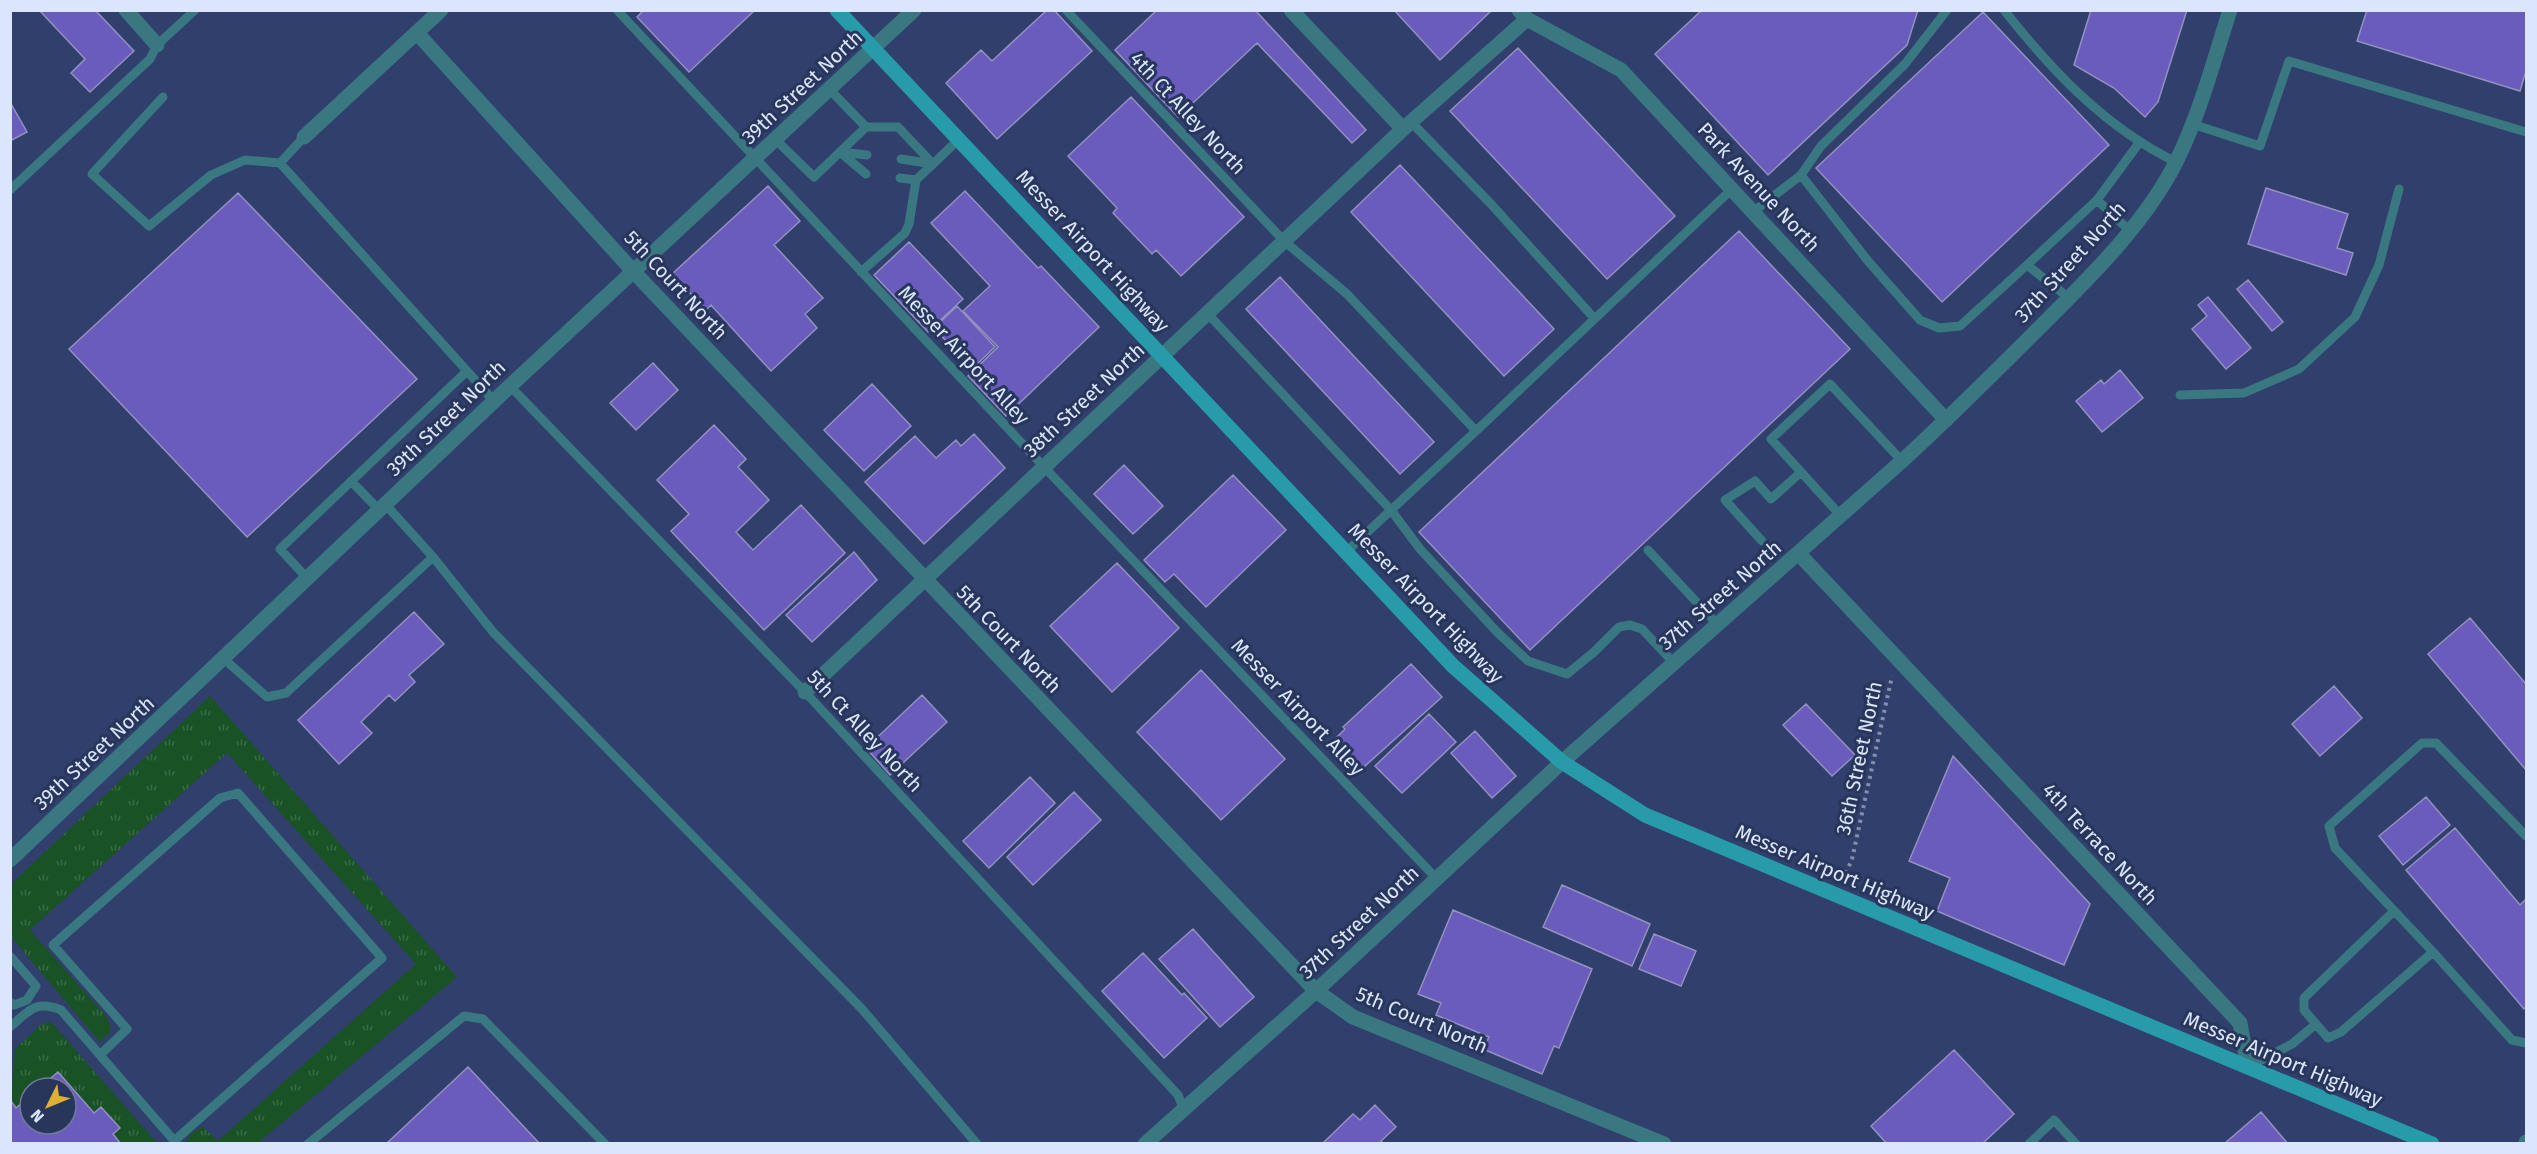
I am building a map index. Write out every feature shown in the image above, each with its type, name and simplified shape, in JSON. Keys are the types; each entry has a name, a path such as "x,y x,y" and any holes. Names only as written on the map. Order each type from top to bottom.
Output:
{"main road":[{"name":"Messer Airport Highway","path":"837,10 1453,666 1562,762 1645,815 2432,1143"}],"street":[{"path":"126,10 158,45"},
{"path":"304,136 441,10"},
{"name":"39th Street North","path":"10,860 494,401 914,10"},
{"path":"1291,10 1407,125"},
{"name":"37th Street North","path":"1146,1143 1316,991 1562,762 1902,461 2069,298 2131,232 2176,162 2192,124 2230,10"},
{"name":"38th Street North","path":"805,692 1527,13"},
{"name":"Park Avenue North","path":"1527,13 1621,70 1946,420"},
{"name":"5th Court North","path":"417,33 633,271 1316,991 1353,1017 1664,1143"},
{"name":"4th Terrace North","path":"1799,554 2240,1023 2248,1067"}],"lane":[{"path":"10,190 150,59 158,45 195,10"},
{"name":"Messer Airport Alley","path":"617,10 1044,467 1436,878"},
{"name":"4th Ct Alley North","path":"1066,10 1284,241 1347,294 1476,431"},
{"path":"1752,212 1801,175 1821,146 1905,64 1947,10"},
{"path":"2004,10 2026,38 2067,82 2115,126 2139,143 2176,162"},
{"path":"2192,124 2260,146 2289,61 2526,132"},
{"path":"830,90 867,127"},
{"path":"163,97 92,174 148,226 211,175 245,160 280,163 494,401"},
{"path":"1407,125 1491,204 1594,318"},
{"path":"776,140 814,177 867,127 898,127 933,164"},
{"path":"280,163 304,136"},
{"path":"861,272 905,233 916,180 959,139"},
{"path":"1801,175 1868,261 1920,320 1939,328 1960,326 2027,265 2097,200 2139,143"},
{"path":"840,152 867,155"},
{"path":"840,152 866,174"},
{"path":"901,159 933,164"},
{"path":"900,178 916,180"},
{"path":"1346,552 1732,189"},
{"path":"2180,395 2244,393 2299,369 2355,317 2379,265 2399,189"},
{"path":"2097,200 2131,232"},
{"path":"2027,265 2069,298"},
{"path":"1207,313 1391,510 1420,549 1497,632 1528,661 1567,674 1619,627 1630,625 1642,629 1673,663"},
{"path":"307,578 280,549 466,371"},
{"path":"1841,516 1770,439 1830,384 1902,461"},
{"name":"5th Ct Alley North","path":"510,386 805,692 1178,1095 1184,1110"},
{"path":"1762,541 1725,500 1755,482 1771,499 1801,472"},
{"path":"351,481 383,508 433,557 493,632 862,1009 977,1143"},
{"path":"1648,550 1717,624"},
{"path":"224,659 267,698 286,693 433,557"},
{"path":"2526,836 2436,743 2421,743 2329,826 2335,848 2512,1040 2526,1043"},
{"path":"10,1002 14,1005 46,1005 61,1011 175,1142 382,958 238,794 220,798 53,945 127,1029 100,1055"},
{"path":"2394,911 2304,998 2304,1010 2328,1038 2341,1032 2433,952"},
{"path":"10,956 36,986 30,1004 10,1027"},
{"path":"308,1143 464,1016 483,1019 605,1143"},
{"path":"2248,1067 2292,1044 2316,1024"},
{"path":"2029,1143 2054,1120 2076,1143"}],"path":[{"name":"36th Street North","path":"1836,895 1852,859 1889,683 1898,661"}],"shaded area":[{"path":"10,11 2526,11 2526,1143 11,1143"}],"green space":[{"path":"210,696 457,977 258,1143 188,1144 186,1141 191,1133 203,1127 218,1141 416,964 227,753 30,930 106,1016 111,1028 100,1042 11,937 11,884"},
{"path":"52,1023 157,1143 121,1143 113,1134 119,1128 94,1113 78,1095 78,1076 62,1076 58,1072 53,1076 18,1076 18,1106 16,1108 11,1101 15,1049 42,1024"}],"building":[{"path":"39,10 95,10 134,51 90,92 71,73 85,59"},
{"path":"644,10 755,10 689,72 637,17"},
{"path":"1047,10 1054,10 1092,51 997,139 946,83 981,50 992,61"},
{"path":"1157,10 1255,10 1366,130 1352,143 1257,43 1178,117 1115,50"},
{"path":"1394,10 1492,10 1440,60"},
{"path":"1702,10 1918,10 1907,45 1768,175 1655,54"},
{"path":"2091,10 2187,10 2158,102 2145,117 2114,88 2074,65"},
{"path":"2367,10 2526,10 2526,71 2520,91 2357,41"},
{"path":"1983,12 2109,145 1942,302 1816,168"},
{"path":"1518,48 1675,216 1607,279 1450,111"},
{"path":"1131,97 1244,217 1181,276 1156,250 1152,254 1113,213 1117,208 1068,156"},
{"path":"10,102 27,132 10,141"},
{"path":"1400,165 1554,329 1504,376 1351,212"},
{"path":"768,186 800,221 774,245 823,298 805,314 817,328 771,371 711,305 706,310 672,274"},
{"path":"2266,188 2348,214 2337,248 2353,253 2346,275 2248,244"},
{"path":"965,191 1038,268 1041,266 1099,327 1006,416 968,376 998,347 963,311 990,286 931,223"},
{"path":"238,193 417,379 247,537 69,349"},
{"path":"1739,231 1850,349 1530,650 1419,532"},
{"path":"909,242 963,299 928,332 874,275"},
{"path":"1280,277 1434,442 1400,474 1246,309"},
{"path":"2248,280 2283,322 2272,331 2237,289"},
{"path":"2208,297 2251,348 2226,369 2192,329 2207,316 2198,305"},
{"path":"957,306 995,347 972,369 934,328"},
{"path":"653,363 678,390 636,430 610,403"},
{"path":"2120,370 2143,398 2102,432 2076,401 2101,380 2104,384"},
{"path":"872,384 911,426 864,471 824,430"},
{"path":"714,425 746,459 738,467 769,500 736,532 753,550 801,505 845,553 764,630 671,531 689,514 657,480"},
{"path":"974,434 1005,468 924,544 865,482 915,436 936,458 956,440 961,446"},
{"path":"1124,465 1163,506 1133,534 1094,494"},
{"path":"1233,475 1286,530 1206,607 1174,574 1165,582 1144,560"},
{"path":"854,552 877,580 812,642 786,615"},
{"path":"1117,563 1179,628 1112,692 1050,626"},
{"path":"414,612 444,644 409,675 415,682 395,701 389,695 361,722 372,733 339,764 298,720"},
{"path":"2470,618 2526,684 2526,770 2428,654"},
{"path":"1411,664 1442,697 1356,774 1329,745 1345,729 1343,727"},
{"path":"1201,670 1285,759 1221,820 1137,732"},
{"path":"2334,686 2362,718 2320,756 2292,724"},
{"path":"922,695 947,722 890,775 866,748"},
{"path":"1806,704 1855,755 1832,776 1783,725"},
{"path":"1429,714 1456,742 1402,793 1375,766"},
{"path":"1475,731 1516,776 1492,798 1451,753"},
{"path":"1953,756 2090,904 2064,965 1937,911 1950,878 1909,861"},
{"path":"1030,777 1055,803 989,868 963,841"},
{"path":"1074,792 1101,820 1033,885 1007,857"},
{"path":"2426,797 2450,825 2403,865 2379,836"},
{"path":"2455,828 2520,905 2526,899 2526,1007 2524,1009 2406,870"},
{"path":"1562,885 1650,924 1632,966 1543,927"},
{"path":"1453,910 1592,969 1559,1048 1554,1046 1542,1074 1483,1049 1489,1037 1436,1015 1441,1003 1418,994"},
{"path":"1193,929 1254,997 1220,1027 1159,959"},
{"path":"1654,934 1696,951 1681,986 1639,969"},
{"path":"1143,953 1207,1018 1164,1058 1102,991"},
{"path":"1954,1050 2014,1114 1982,1144 1887,1144 1871,1126"},
{"path":"468,1067 540,1144 386,1144"},
{"path":"78,1095 94,1113 101,1107 120,1128 113,1134 121,1144 10,1144 11,1101 16,1108 18,1106 18,1136 78,1136"},
{"path":"1375,1105 1396,1127 1381,1141 1384,1144 1322,1144 1353,1114 1360,1120"},
{"path":"2261,1112 2288,1144 2224,1144"}]}
